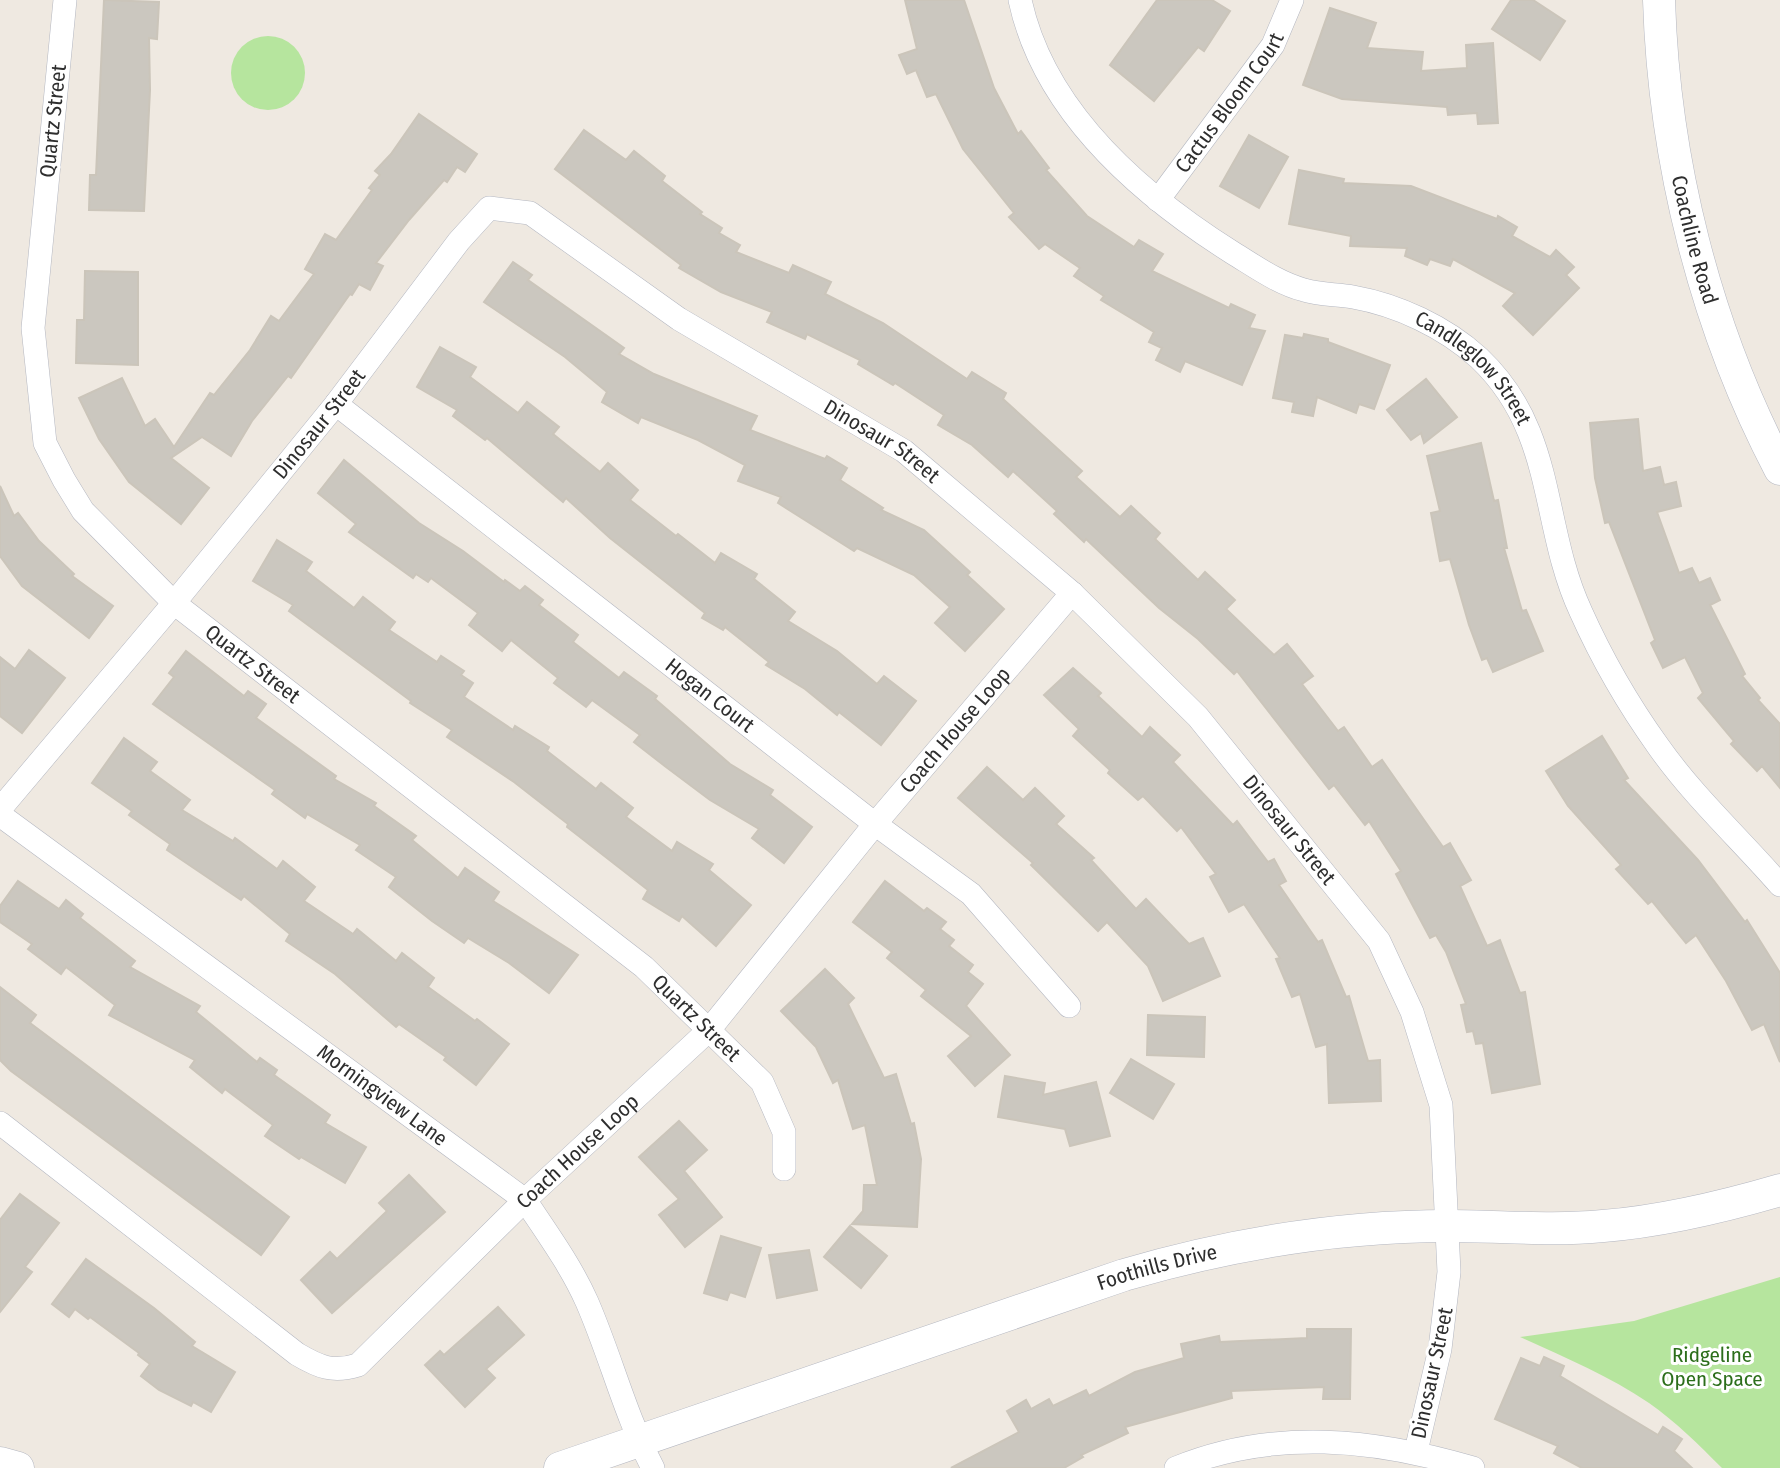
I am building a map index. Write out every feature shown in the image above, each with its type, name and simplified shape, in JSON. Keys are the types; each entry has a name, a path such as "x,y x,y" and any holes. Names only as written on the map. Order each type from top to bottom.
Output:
{"street":[{"name":"Quartz Street","path":"65,0 33,328 45,443 83,511 174,603 644,967 762,1082 784,1132 784,1169"},
{"name":"Candleglow Street","path":"1020,0 1026,26 1048,71 1082,124 1123,172 1158,200 1211,239 1275,280 1305,291 1355,298 1396,308 1440,330 1479,359 1508,394 1529,427 1544,468 1567,579 1601,653 1659,748 1780,886"},
{"name":"Cactus Bloom Court","path":"1158,200 1273,44 1292,0"},
{"name":"Coachline Road","path":"1659,0 1665,92 1687,212 1720,327 1740,383 1780,469"},
{"name":"Dinosaur Street","path":"0,810 336,404 459,241 489,208 530,213 680,319 904,451 1072,593 1198,717 1379,941 1412,1012 1441,1105 1449,1226 1446,1311 1416,1451"},
{"name":"Hogan Court","path":"336,404 875,824 971,894 1069,1006"},
{"name":"Coach House Loop","path":"0,1123 272,1336 319,1367 340,1371 358,1365 525,1200 709,1030 875,824 1072,593"},
{"name":"Morningview Lane","path":"0,815 525,1200 563,1258 587,1303 638,1440 653,1468"},
{"name":"Foothills Drive","path":"560,1468 1111,1279 1184,1257 1304,1236 1449,1226 1602,1226 1668,1218 1780,1189"},
{"path":"1176,1468 1231,1451 1272,1444 1366,1443 1416,1451 1473,1468"},
{"path":"0,1463 18,1468"}],"green space":[{"path":"268,36 282,39 294,47 302,59 305,73 302,87 294,99 282,107 268,110 254,107 242,99 234,87 231,73 234,59 242,47 254,39"},
{"name":"Ridgeline Open Space","path":"1780,1277 1780,1468 1722,1468 1678,1426 1634,1393 1520,1337 1634,1321"}],"building":[{"path":"104,0 159,2 157,39 149,38 150,90 144,211 89,210 90,175 96,175"},
{"path":"905,0 964,0 994,88 1018,134 1021,131 1049,168 1046,170 1087,216 1134,247 1139,240 1163,254 1152,271 1229,308 1231,304 1255,315 1249,328 1265,331 1242,385 1185,361 1180,372 1156,360 1162,348 1149,342 1154,332 1101,300 1104,296 1074,276 1080,268 1045,244 1039,249 1009,217 1014,213 963,149 936,94 927,97 916,70 907,74 899,55 917,49"},
{"path":"1157,0 1212,0 1230,11 1204,51 1198,47 1154,101 1110,65"},
{"path":"1511,0 1533,0 1565,21 1540,60 1492,29"},
{"path":"1330,8 1376,23 1367,48 1423,52 1421,71 1467,68 1466,45 1493,43 1498,123 1478,124 1477,113 1448,115 1447,107 1342,99 1303,85"},
{"path":"419,114 477,154 465,172 457,167 447,182 444,180 409,220 376,263 383,266 370,290 359,284 352,295 350,294 291,378 288,376 252,421 231,456 202,437 171,458 209,488 181,524 129,482 99,439 79,398 122,378 145,426 155,419 174,447 210,393 214,395 250,350 271,316 279,321 314,274 305,269 325,234 336,240 372,190 369,188 380,175 375,171 391,154"},
{"path":"584,130 626,160 634,151 665,176 662,181 702,212 700,214 722,228 719,233 740,245 736,252 789,273 793,265 831,282 825,294 883,323 967,379 972,372 1006,393 1003,399 1082,471 1076,477 1120,517 1131,506 1160,533 1155,539 1198,580 1205,572 1235,600 1226,609 1274,655 1287,644 1313,676 1302,684 1338,731 1344,727 1372,767 1382,760 1443,847 1450,843 1471,880 1460,886 1487,946 1500,940 1520,993 1525,992 1540,1084 1492,1093 1483,1043 1476,1044 1473,1031 1467,1032 1461,1005 1466,1004 1446,952 1436,935 1430,938 1396,874 1401,871 1369,821 1365,825 1334,785 1329,789 1237,671 1234,674 1086,539 1084,542 1054,514 1057,511 1013,471 1008,477 972,445 938,425 944,415 895,383 893,385 858,364 860,360 807,334 805,339 767,322 772,312 721,292 679,268 681,265 555,169"},
{"path":"1249,135 1288,157 1259,208 1220,186"},
{"path":"1299,170 1344,179 1343,183 1411,186 1497,219 1498,216 1517,227 1512,236 1550,257 1556,250 1574,267 1566,275 1579,288 1533,335 1503,306 1515,293 1453,259 1450,266 1430,259 1427,265 1405,256 1407,248 1350,246 1351,236 1289,224"},
{"path":"513,262 532,275 528,280 624,348 619,354 654,374 757,416 750,430 825,459 827,456 847,468 840,480 883,508 881,510 924,530 970,572 967,575 1004,609 965,651 935,623 950,607 914,575 857,548 854,551 778,503 781,497 738,481 745,465 698,440 641,417 638,423 602,402 607,392 565,357 484,302"},
{"path":"85,271 138,272 138,365 76,363 77,320 84,320"},
{"path":"1304,334 1328,339 1328,342 1390,365 1374,409 1359,404 1356,413 1317,397 1313,416 1292,412 1294,402 1273,398 1285,335 1303,338"},
{"path":"440,347 476,367 470,377 518,413 527,402 559,427 553,434 600,472 608,463 638,490 630,500 676,536 678,534 715,563 721,553 757,574 754,579 795,612 788,621 837,651 877,684 884,676 916,701 881,745 839,712 837,715 805,689 766,665 769,662 725,627 723,630 702,618 705,613 610,538 566,498 563,502 487,438 485,440 453,416 457,410 417,387"},
{"path":"1426,379 1457,417 1424,443 1421,433 1411,440 1387,410"},
{"path":"1638,419 1643,471 1660,467 1664,485 1676,482 1681,506 1657,512 1679,573 1692,568 1699,583 1710,578 1720,600 1710,605 1745,674 1742,676 1760,698 1758,700 1780,724 1780,788 1762,766 1757,771 1731,744 1734,741 1698,698 1703,693 1685,657 1663,668 1651,643 1655,640 1609,522 1605,523 1595,478 1590,423"},
{"path":"1481,443 1494,501 1498,500 1507,548 1504,548 1522,611 1526,610 1543,651 1493,672 1487,658 1482,660 1450,559 1440,561 1431,513 1440,511 1427,456"},
{"path":"344,460 419,523 504,582 505,580 520,591 525,586 543,600 539,605 578,635 573,642 619,678 624,672 657,696 655,699 730,764 773,790 770,795 812,827 784,863 752,838 759,829 710,800 634,742 640,735 592,700 586,707 554,683 558,678 511,640 502,651 469,625 478,613 431,578 428,582 416,574 413,578 349,532 356,524 318,493"},
{"path":"0,486 14,516 18,513 39,541 74,574 72,576 113,606 89,638 22,586 0,556"},
{"path":"277,540 312,562 306,571 354,608 363,597 395,622 389,630 437,662 441,656 464,671 461,675 473,683 464,697 513,730 515,726 549,747 547,751 596,789 601,783 633,808 626,817 672,851 677,842 713,864 709,870 751,905 716,946 682,916 679,921 643,899 648,890 567,827 568,824 514,782 447,737 452,730 410,703 411,701 289,611 293,605 253,581"},
{"path":"29,650 65,678 22,733 0,716 0,657 15,669"},
{"path":"186,651 244,696 248,691 266,704 256,718 336,776 334,779 376,803 374,806 416,836 412,840 458,878 465,868 499,892 493,901 578,955 549,993 509,963 468,938 464,943 432,921 389,887 396,877 356,850 360,845 307,814 305,818 272,794 275,790 153,704 174,677 169,673"},
{"path":"1073,668 1101,693 1098,696 1142,737 1150,727 1180,755 1173,762 1233,825 1237,821 1268,862 1274,859 1286,881 1279,885 1318,942 1322,940 1346,997 1349,996 1368,1061 1380,1060 1381,1101 1329,1103 1327,1044 1316,1047 1300,994 1292,997 1276,959 1280,958 1244,904 1229,912 1210,877 1216,874 1181,827 1177,831 1143,796 1138,800 1108,773 1110,770 1073,736 1079,729 1044,695"},
{"path":"1602,736 1628,778 1624,780 1698,860 1745,922 1747,920 1780,973 1780,1062 1764,1024 1752,1030 1726,981 1696,935 1686,943 1652,901 1648,904 1616,869 1621,865 1568,806 1546,771"},
{"path":"124,738 157,762 150,771 190,800 182,810 233,841 235,838 277,869 283,861 315,887 304,901 353,934 357,929 396,961 402,953 434,978 428,987 509,1044 476,1085 444,1060 446,1057 399,1024 396,1027 335,974 286,941 290,934 244,896 241,900 167,850 170,844 129,815 132,811 92,783"},
{"path":"987,767 1023,800 1035,788 1064,816 1056,824 1094,858 1091,860 1136,909 1146,899 1189,944 1203,938 1220,976 1163,1001 1148,966 1107,922 1098,931 1031,865 1033,863 958,798"},
{"path":"18,881 59,909 66,900 83,914 80,918 135,961 130,967 200,1006 196,1012 257,1062 260,1058 277,1070 274,1075 330,1115 325,1123 366,1147 345,1183 301,1157 299,1159 265,1136 273,1125 225,1089 222,1093 190,1067 195,1060 109,1015 115,1005 66,967 61,974 28,949 32,944 0,922 0,906"},
{"path":"885,881 924,911 927,908 946,922 940,929 954,940 949,946 973,965 968,972 983,984 966,1006 1010,1055 975,1086 948,1056 971,1036 921,996 926,990 887,958 892,952 853,922"},
{"path":"825,969 854,998 848,1004 884,1078 896,1074 911,1124 914,1123 921,1159 917,1227 852,1224 863,1211 864,1185 877,1185 865,1125 853,1129 838,1080 833,1083 816,1047 781,1011"},
{"path":"0,987 36,1015 30,1023 289,1217 261,1255 11,1071 0,1060"},
{"path":"1148,1015 1205,1017 1204,1057 1147,1055"},
{"path":"1131,1059 1174,1084 1153,1119 1110,1093"},
{"path":"1005,1076 1045,1083 1043,1095 1096,1082 1110,1136 1070,1146 1065,1129 998,1117"},
{"path":"679,1121 707,1150 684,1171 722,1217 685,1247 659,1215 679,1199 639,1157"},
{"path":"409,1175 445,1212 332,1313 301,1280 330,1252 337,1259 387,1211 379,1203"},
{"path":"20,1194 59,1223 25,1267 32,1272 0,1312 0,1220"},
{"path":"850,1226 887,1256 861,1288 824,1257"},
{"path":"721,1236 761,1248 745,1297 730,1292 727,1300 704,1293"},
{"path":"809,1250 817,1290 777,1298 769,1255"},
{"path":"86,1259 154,1308 195,1342 192,1346 235,1372 211,1412 193,1402 191,1406 159,1390 141,1376 150,1364 138,1355 139,1353 90,1317 88,1319 75,1309 69,1317 52,1304"},
{"path":"498,1307 524,1335 486,1369 495,1378 465,1407 425,1365 440,1351 444,1355"},
{"path":"1307,1329 1351,1329 1350,1399 1323,1399 1324,1387 1231,1391 1232,1398 1125,1427 1128,1433 1081,1455 1083,1457 1064,1468 951,1468 1019,1432 1007,1411 1026,1400 1031,1409 1049,1399 1053,1406 1086,1390 1089,1396 1135,1372 1184,1358 1181,1344 1219,1336 1220,1342 1307,1338"},
{"path":"1544,1357 1564,1366 1560,1376 1658,1435 1663,1427 1682,1439 1674,1451 1692,1468 1582,1468 1554,1453 1558,1446 1495,1419 1521,1358 1540,1366"}]}
